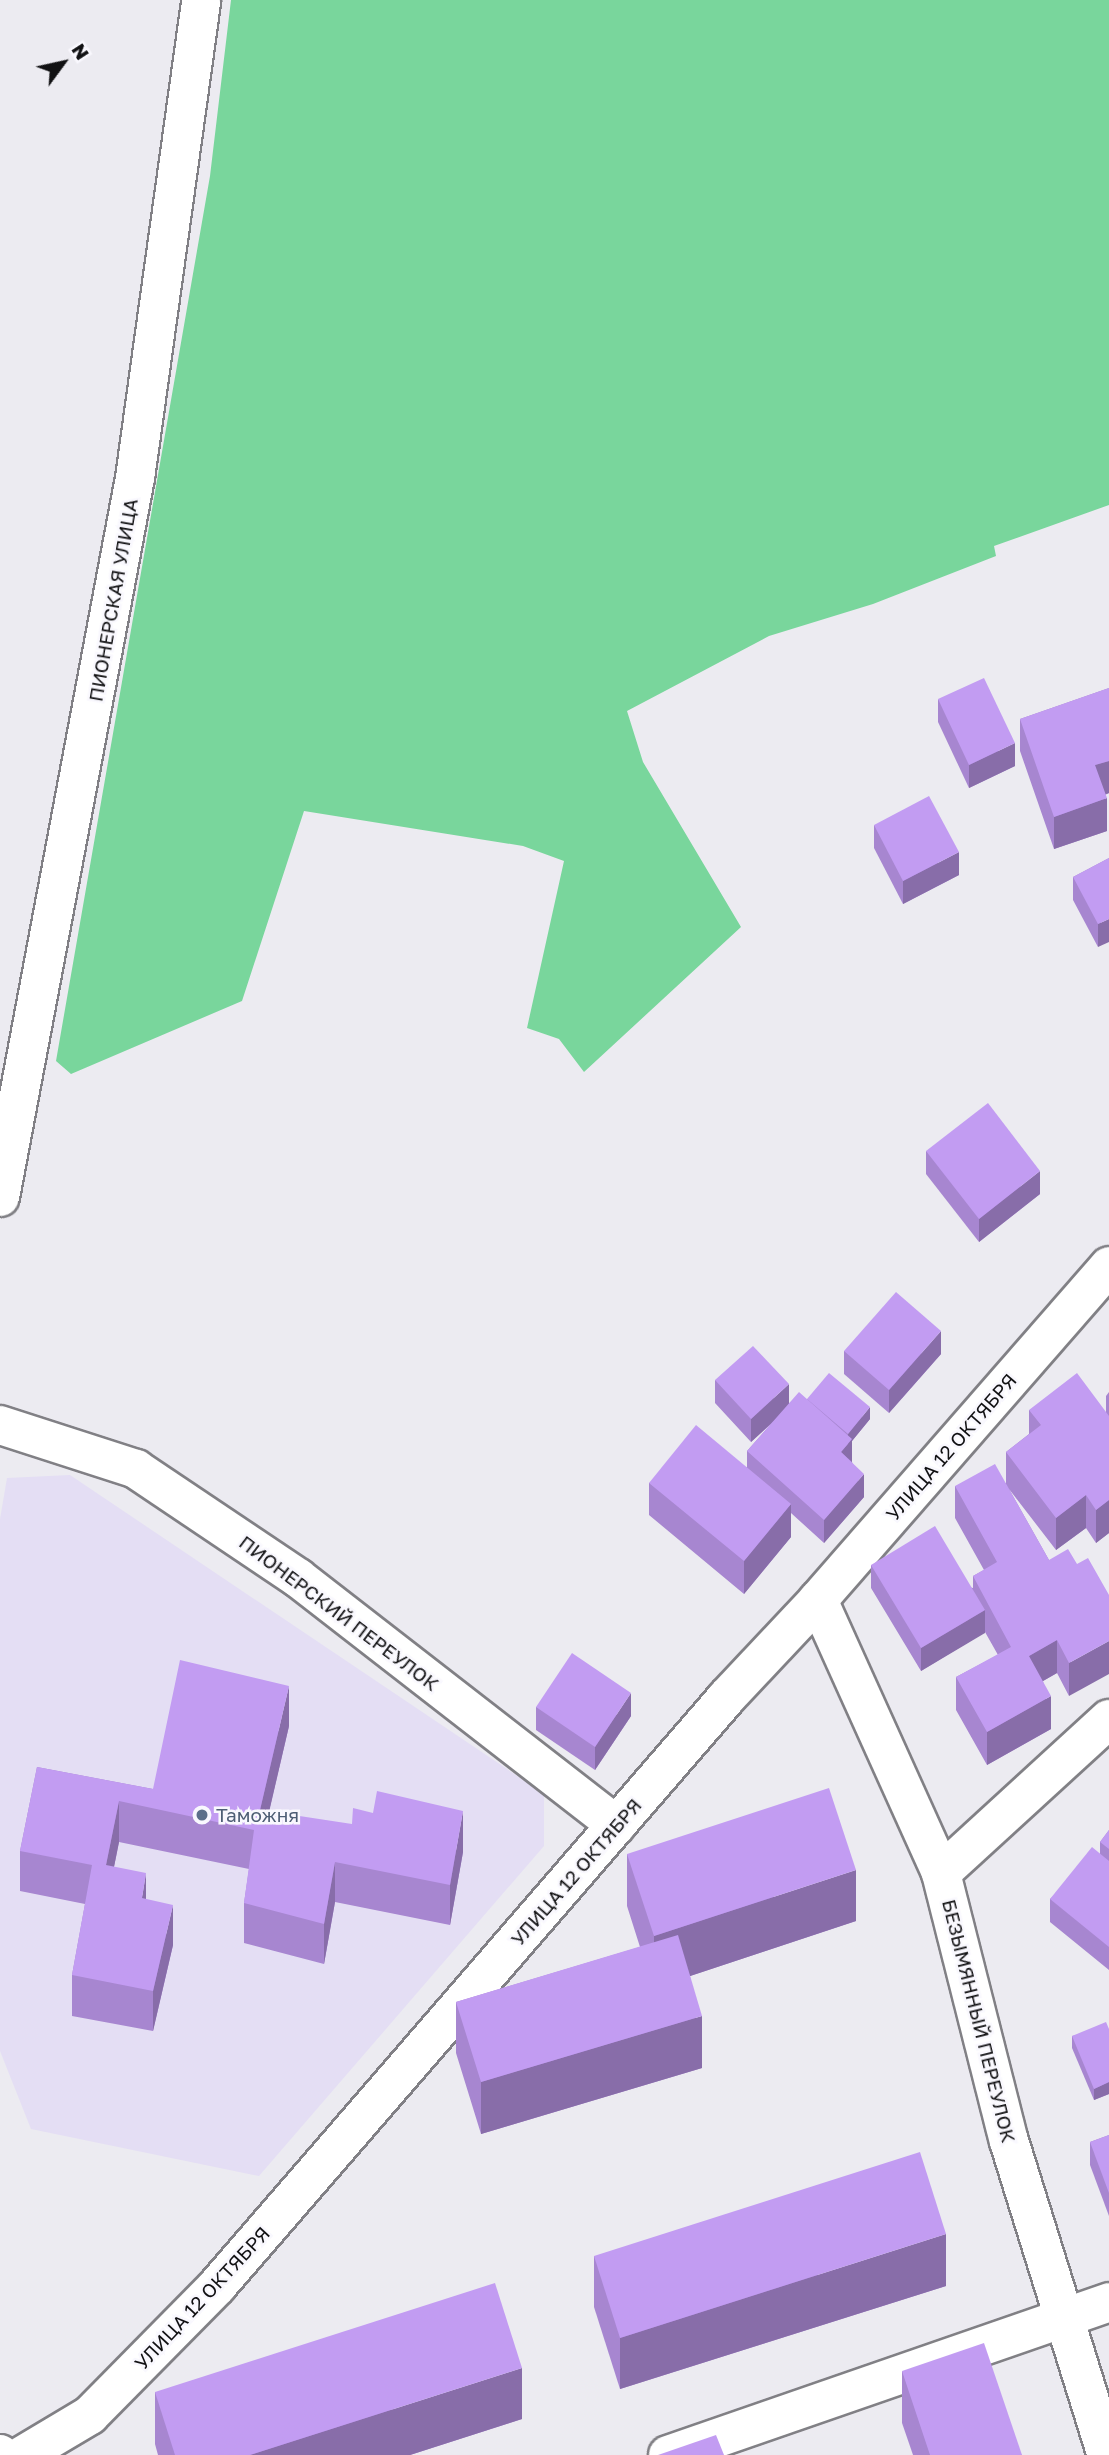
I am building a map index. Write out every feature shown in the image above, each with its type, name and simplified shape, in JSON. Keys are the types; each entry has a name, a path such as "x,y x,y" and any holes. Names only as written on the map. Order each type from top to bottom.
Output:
{"street":[{"name":"ПИОНЕРСКАЯ УЛИЦА","path":"0,1196 135,478 201,0"},
{"name":"УЛИЦА 12 ОКТЯБРЯ","path":"23,2455 90,2415 217,2286 616,1825 818,1600 1109,1266"},
{"name":"ПИОНЕРСКИЙ ПЕРЕУЛОК","path":"0,1425 136,1469 298,1578 616,1825"},
{"name":"БЕЗЫМЯННЫЙ ПЕРЕУЛОК","path":"818,1600 941,1873 1009,2141 1107,2455"},
{"path":"941,1873 1109,1719"},
{"path":"668,2455 1109,2302"}],"shaded area":[{"path":"70,1475 544,1794 544,1846 259,2176 31,2129 0,2051 0,1519 7,1478"}],"green space":[{"path":"231,0 1109,0 1109,505 994,546 996,556 873,604 769,636 627,711 643,762 741,927 584,1072 559,1039 527,1028 564,861 523,846 304,811 242,1001 71,1074 56,1061 210,176"}],"building":[{"path":"984,678 1015,743 969,765 938,699"},
{"path":"1109,688 1109,761 1095,765 1107,798 1054,817 1020,719"},
{"path":"929,796 959,852 903,881 874,825"},
{"path":"1109,858 1109,919 1098,924 1073,877"},
{"path":"988,1103 1040,1171 979,1219 926,1151"},
{"path":"896,1292 941,1331 889,1390 844,1351"},
{"path":"753,1346 789,1384 751,1419 715,1380"},
{"path":"829,1373 870,1407 848,1434 807,1399"},
{"path":"1077,1373 1109,1416 1109,1500 1096,1510 1086,1495 1056,1518 1006,1452 1041,1425 1029,1410"},
{"path":"799,1392 852,1439 841,1452 864,1474 824,1520 747,1451"},
{"path":"696,1425 791,1504 744,1561 649,1483"},
{"path":"995,1464 1049,1560 1068,1549 1077,1564 1088,1558 1109,1595 1109,1641 1069,1663 1057,1640 1029,1656 1051,1696 987,1732 956,1677 1011,1647 973,1576 997,1562 955,1486"},
{"path":"935,1526 985,1610 921,1648 871,1565"},
{"path":"572,1653 631,1693 595,1747 536,1707"},
{"path":"180,1660 289,1686 260,1810 352,1824 353,1808 373,1813 377,1791 463,1811 450,1885 335,1862 324,1924 244,1903 254,1830 119,1801 106,1865 146,1873 142,1898 173,1905 153,1991 72,1975 92,1865 20,1851 37,1767 153,1789"},
{"path":"829,1788 856,1870 654,1936 627,1854"},
{"path":"1109,1830 1109,1849 1100,1842"},
{"path":"1092,1847 1109,1861 1109,1947 1050,1899"},
{"path":"678,1935 702,2016 481,2082 456,2002"},
{"path":"1106,2022 1109,2029 1109,2082 1094,2089 1072,2036"},
{"path":"1109,2135 1109,2193 1090,2142"},
{"path":"920,2152 946,2234 620,2338 594,2256"},
{"path":"495,2283 522,2368 250,2455 175,2455 155,2392"},
{"path":"984,2343 1022,2455 930,2455 902,2371"},
{"path":"716,2435 724,2455 658,2455"}],"place":[{"name":"Таможня","path":"202,1815"}]}
